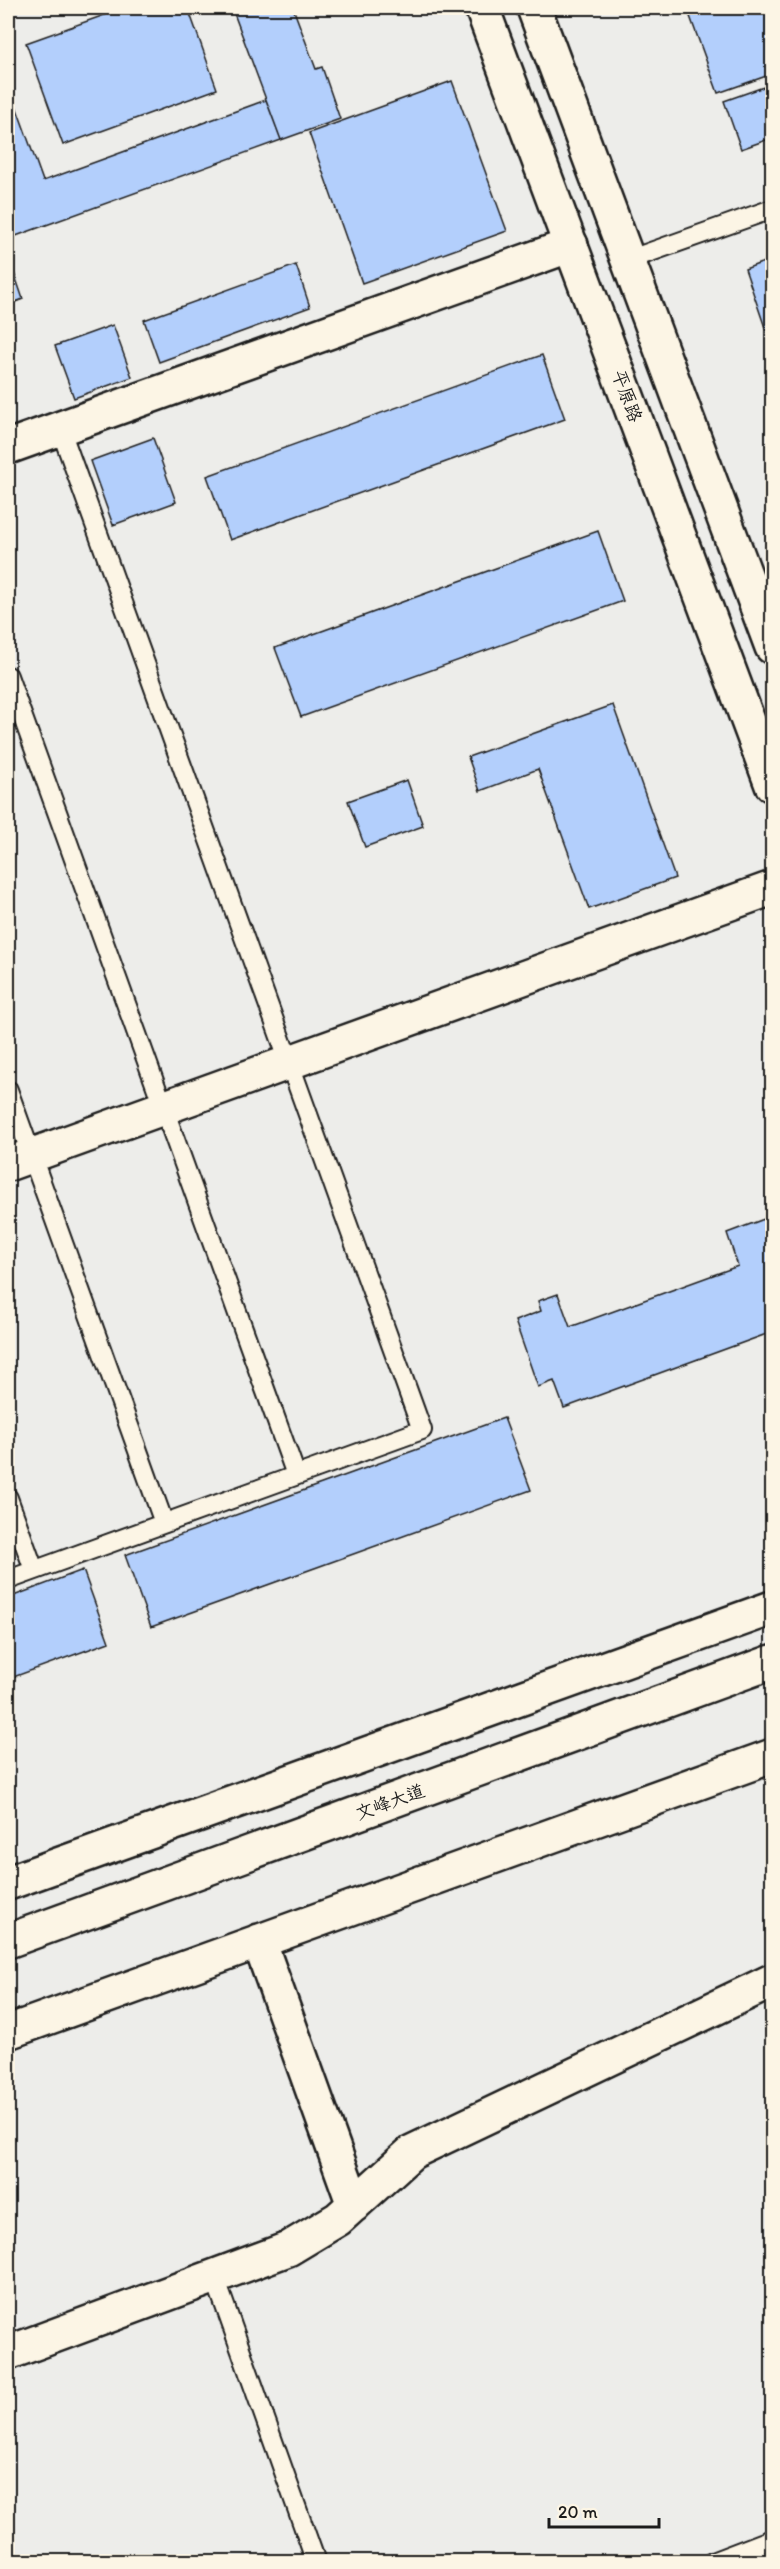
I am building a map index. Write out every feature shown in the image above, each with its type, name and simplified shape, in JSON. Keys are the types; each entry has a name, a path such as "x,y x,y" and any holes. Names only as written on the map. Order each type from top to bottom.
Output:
{"street":[{"name":"平原路","path":"482,8 772,785"},
{"path":"534,8 772,647"},
{"path":"8,447 571,245"},
{"path":"19,1160 772,888"},
{"path":"8,1883 772,1608"},
{"name":"文峰大道","path":"8,1941 772,1662"},
{"path":"8,2032 772,1756"},
{"path":"259,1941 354,2205"},
{"path":"8,2353 288,2249 338,2219 411,2152 772,1981"}],"lane":[{"path":"628,260 772,209"},
{"path":"8,1580 422,1430 60,428"},
{"path":"8,676 296,1475"},
{"path":"8,1090 19,1160 164,1523"},
{"path":"8,1498 33,1570"},
{"path":"214,2275 316,2562"},
{"path":"712,2562 772,2539"}],"building":[{"path":"124,8 188,8 217,89 63,145 26,43"},
{"path":"232,8 293,8 316,69 322,67 340,119 281,140"},
{"path":"687,8 772,8 772,74 718,93"},
{"path":"452,81 507,231 362,283 309,133"},
{"path":"8,84 43,181 266,100 281,140 13,237 8,223"},
{"path":"772,84 772,138 741,149 724,101"},
{"path":"8,255 23,299 8,305"},
{"path":"772,259 772,348 745,269"},
{"path":"296,265 310,307 159,362 144,320"},
{"path":"113,325 132,377 74,398 55,346"},
{"path":"542,355 565,419 230,540 207,476"},
{"path":"153,438 176,502 113,525 90,461"},
{"path":"598,531 623,601 301,717 275,648"},
{"path":"613,705 675,878 589,909 538,769 480,791 468,757"},
{"path":"407,780 423,826 365,847 348,801"},
{"path":"772,1216 772,1332 564,1408 554,1381 538,1387 515,1321 541,1311 538,1301 558,1294 570,1327 738,1266 727,1233"},
{"path":"504,1418 531,1490 151,1627 125,1555"},
{"path":"83,1570 109,1642 8,1679 8,1598"}]}
